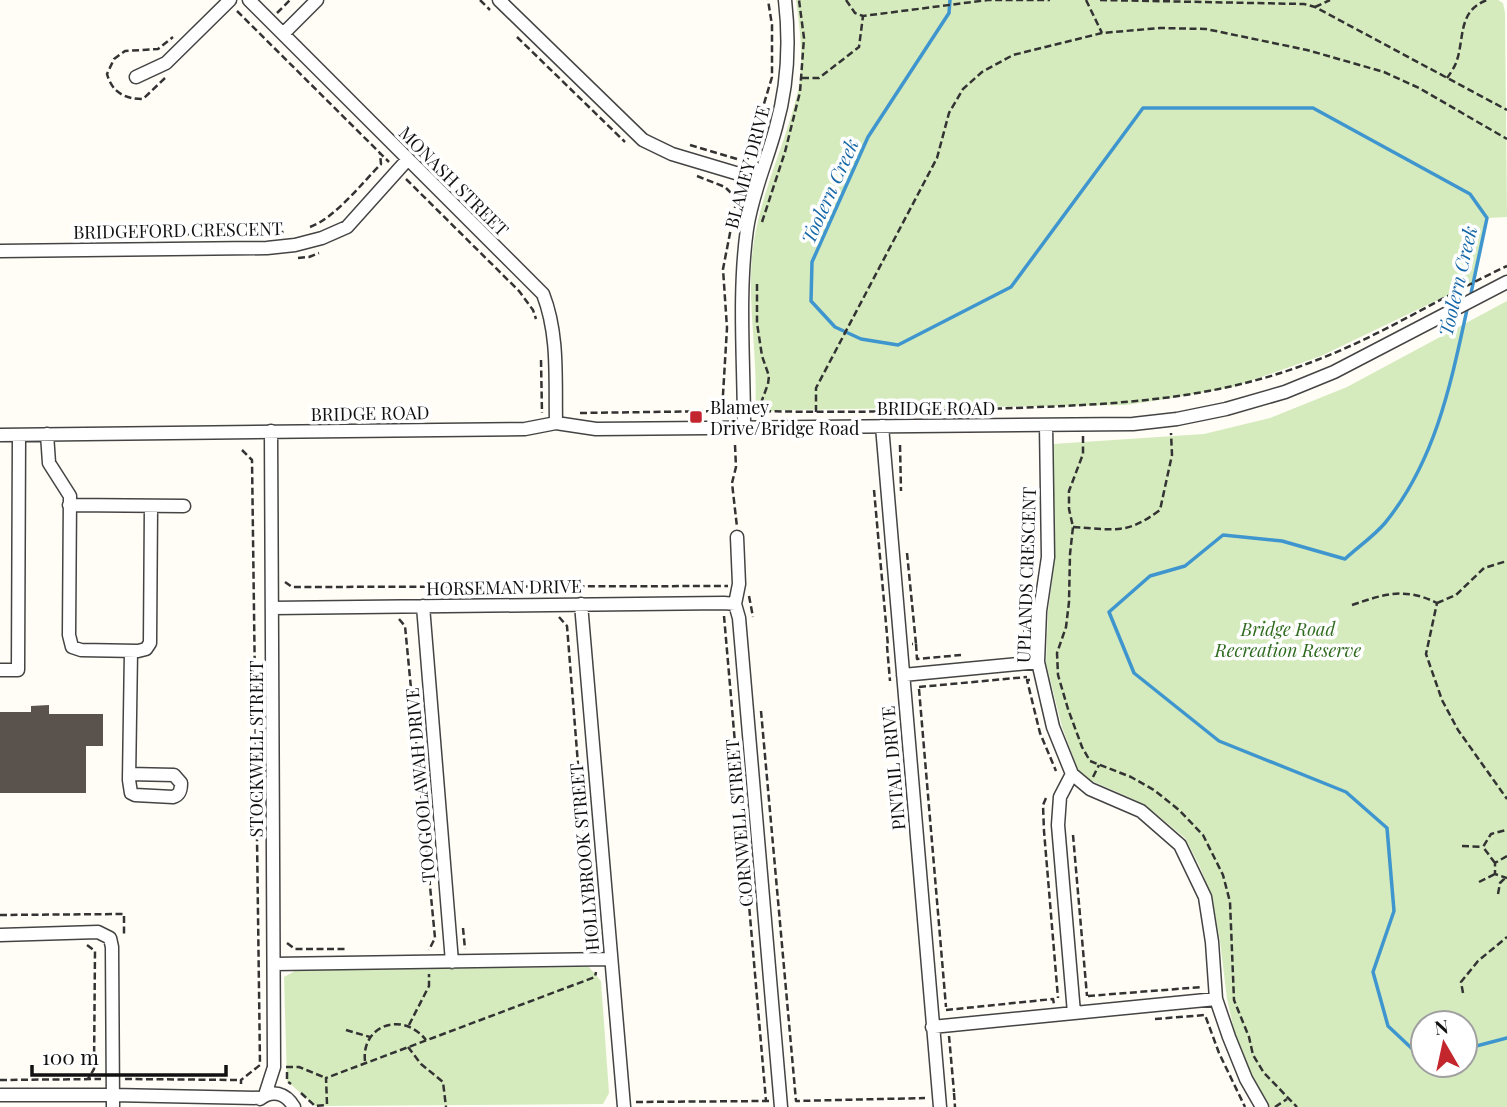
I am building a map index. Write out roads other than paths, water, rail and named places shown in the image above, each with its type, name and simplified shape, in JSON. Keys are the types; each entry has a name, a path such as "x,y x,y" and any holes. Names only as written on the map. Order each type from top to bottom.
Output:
{"street":[{"name":"MONASH STREET","path":"249,0 543,294 552,316 555,340 556,423"},
{"path":"283,34 317,0"},
{"path":"499,0 643,140 672,154 759,180"},
{"name":"BLAMEY DRIVE","path":"744,427 743,265 748,226 759,180 777,127 785,90 789,58 785,0"},
{"path":"136,77 166,63 229,1"},
{"name":"BRIDGEFORD CRESCENT","path":"0,251 267,248 295,245 322,238 347,226 408,159"},
{"name":"BRIDGE ROAD","path":"0,435 525,429 556,423 595,429 1133,424 1226,409 1285,392 1363,357 1507,282"},
{"name":"UPLANDS CRESCENT","path":"1046,425 1048,557 1040,611 1038,662 1053,727 1072,774 1088,787 1141,811 1180,845 1205,897 1212,942 1216,999 1228,1037 1246,1079 1262,1107"},
{"name":"PINTAIL DRIVE","path":"882,426 940,1107"},
{"name":"STOCKWELL STREET","path":"271,431 280,1067 292,1105"},
{"path":"0,670 18,670 19,435"},
{"path":"47,435 49,463 70,496 69,635 72,647 81,650 146,649 151,635 151,506"},
{"path":"69,505 184,506"},
{"name":"CORNWELL STREET","path":"737,537 738,588 735,604 781,1104"},
{"name":"HORSEMAN DRIVE","path":"273,608 424,612 581,604 735,604"},
{"name":"HOLLYBROOK STREET","path":"581,604 605,960 630,1105"},
{"name":"TOOGOOLAWAH DRIVE","path":"424,612 452,955"},
{"path":"129,774 131,651"},
{"path":"903,675 1038,662"},
{"path":"1072,774 1060,797 1058,825 1074,1013"},
{"path":"0,935 98,932 110,938 113,1101"},
{"path":"280,963 429,955 605,960"},
{"path":"932,1027 1216,999"},
{"name":"STOCKWELL STREET","path":"260,1100 280,1067"},
{"path":"0,1095 113,1101 260,1100 276,1093 292,1105"}],"waterway":[{"name":"Toolern Creek","path":"950,0 949,13 868,137 812,262 811,301 835,327 861,339 898,345 1011,287 1143,108 1313,108 1470,194 1487,218 1470,298"},
{"name":"Toolern Creek","path":"1409,1046 1388,1026 1373,972 1394,911 1387,828 1346,792 1219,741 1134,673 1109,612 1150,576 1185,566 1223,535 1282,541 1345,559 1371,537 1403,499 1429,447 1448,392 1468,305"},
{"name":"Toolern Creek","path":"1479,1045 1507,1038"}],"place":[{"name":"Blamey Drive/Bridge Road","path":"696,417"}],"park label":[{"name":"Bridge Road Recreation Reserve","path":"1288,639"}]}
